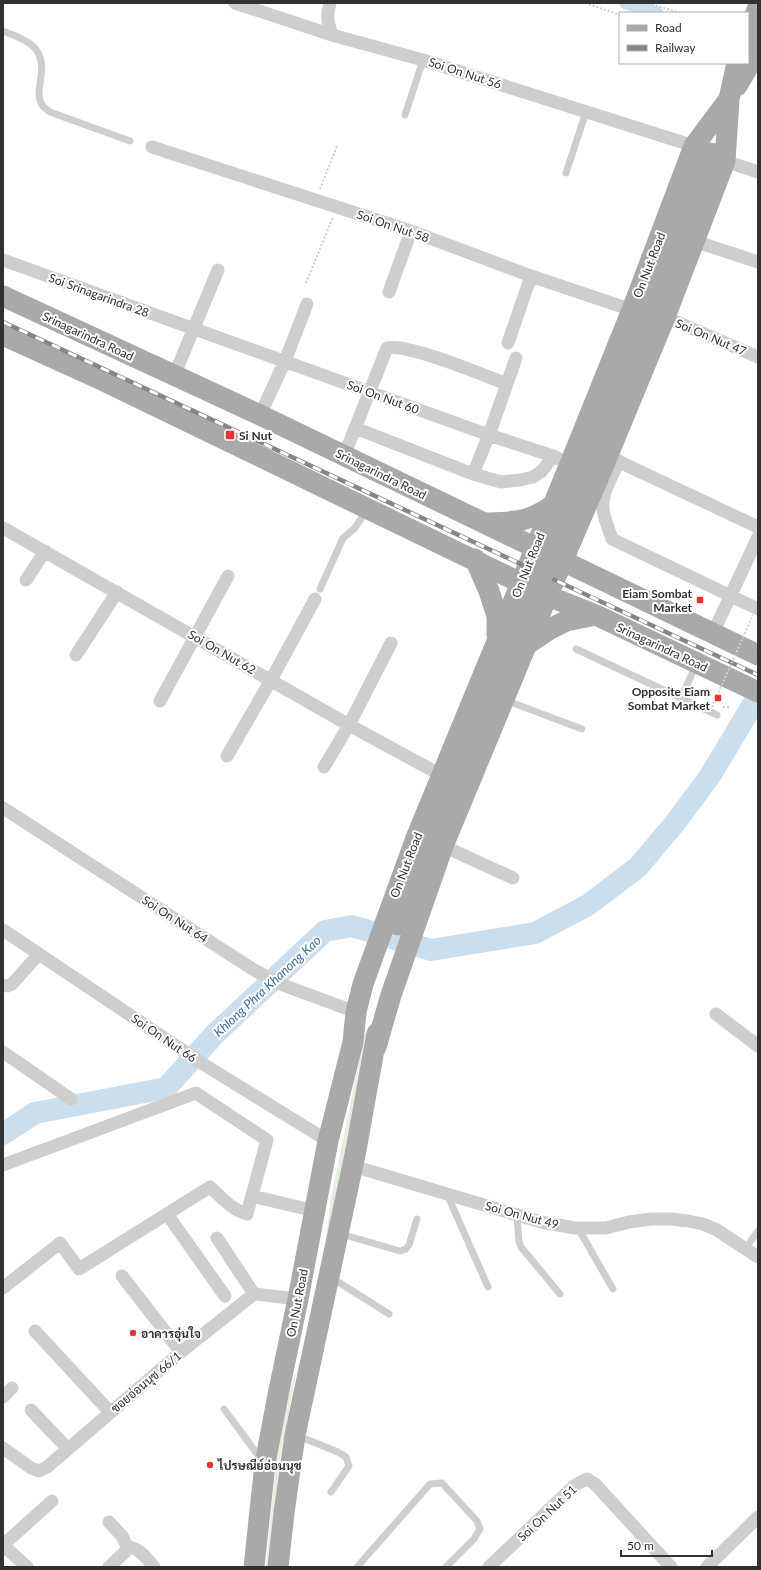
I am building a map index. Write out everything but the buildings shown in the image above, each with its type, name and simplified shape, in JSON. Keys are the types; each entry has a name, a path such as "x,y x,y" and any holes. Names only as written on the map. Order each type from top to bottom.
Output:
{"main road":[{"name":"On Nut Road","path":"254,1567 265,1464 278,1395 328,1141 353,1042 384,967 426,850 463,759 563,528 710,153 729,99 746,64"},
{"name":"On Nut Road","path":"278,1567 295,1435 376,1047 391,994 443,846 505,695 581,518 609,464 665,318 694,241 710,153"},
{"name":"On Nut Road","path":"353,1042 356,1012 363,984 399,880 480,679 522,583 554,504 561,460 632,310 710,153"},
{"name":"Srinagarindra Road","path":"3,296 260,415 753,653"},
{"name":"Srinagarindra Road","path":"3,335 475,559 548,596 596,615 758,692"},
{"path":"561,460 578,478 587,478 609,464"},
{"path":"484,523 518,522 540,514 554,504"},
{"path":"581,518 578,547 586,560 611,585"},
{"path":"475,559 489,591 497,616 497,638"},
{"path":"526,646 550,629 566,622 596,615"},
{"path":"480,679 489,673 498,672 504,678 505,695"},
{"name":"On Nut Road","path":"376,1047 384,967"}],"street":[{"name":"Soi On Nut 56","path":"235,3 332,35 423,60 586,112 710,153 758,172"},
{"path":"330,3 327,22 332,35"},
{"name":"Soi On Nut 58","path":"152,147 411,231 531,276 632,310"},
{"path":"389,292 411,231"},
{"path":"694,241 758,262"},
{"name":"Soi Srinagarindra 28","path":"3,260 195,329"},
{"path":"174,376 195,329 218,270"},
{"path":"508,343 531,276"},
{"path":"260,415 285,361 307,304"},
{"name":"Soi On Nut 47","path":"665,318 758,357"},
{"name":"Soi On Nut 60","path":"195,329 561,460"},
{"path":"344,456 368,392 387,348 394,346 420,352 507,384"},
{"path":"473,474 489,435 516,358"},
{"path":"355,428 473,474 501,482 533,477 561,460"},
{"path":"756,612 731,596 612,539 603,509 609,464 758,527"},
{"name":"Soi On Nut 62","path":"3,528 349,725 441,775"},
{"path":"713,633 731,596 754,558 758,537"},
{"path":"26,580 45,551"},
{"path":"160,701 228,576"},
{"path":"76,656 117,592"},
{"path":"227,756 318,594"},
{"path":"324,767 349,725 391,643"},
{"name":"Soi On Nut 64","path":"3,808 254,970 280,984 356,1012"},
{"path":"443,846 513,878"},
{"name":"Soi On Nut 66","path":"3,930 203,1064 328,1141"},
{"path":"3,985 8,986 12,984 39,954"},
{"path":"716,1014 758,1046"},
{"path":"3,1052 72,1099"},
{"path":"3,1166 196,1092 268,1140 247,1214 232,1208 210,1187 79,1268 60,1244 3,1288"},
{"name":"Soi On Nut 49","path":"352,1166 540,1222 578,1228 606,1228 629,1222 651,1219 688,1220 717,1230 758,1257"},
{"path":"252,1196 315,1211"},
{"path":"167,1214 225,1296"},
{"path":"217,1238 254,1294 298,1299"},
{"path":"122,1276 181,1352"},
{"name":"ซอยอ่อนนุช 66/1","path":"3,1448 31,1468 39,1471 47,1467 181,1352 254,1294"},
{"path":"35,1331 110,1412"},
{"path":"31,1410 68,1449"},
{"name":"Soi On Nut 51","path":"489,1567 575,1485 587,1479 595,1484 672,1567"},
{"path":"27,1567 3,1545 52,1501"},
{"path":"707,1567 757,1521"},
{"path":"109,1522 122,1536 126,1546 125,1552 109,1567"},
{"path":"126,1546 143,1553 154,1567"}],"lane":[{"path":"3,32 20,37 33,46 40,57 43,72 40,100 43,107 50,112 130,141"},
{"path":"405,115 423,60"},
{"path":"566,173 586,112"},
{"path":"318,594 343,538 354,528 368,508"},
{"path":"576,649 717,715"},
{"path":"681,698 697,663"},
{"path":"505,695 582,729"},
{"path":"447,1194 488,1287"},
{"path":"517,1215 519,1242 521,1247 560,1294"},
{"path":"338,1233 400,1251 406,1249 409,1245 416,1220"},
{"path":"578,1228 613,1288"},
{"path":"746,1248 758,1231"},
{"path":"329,1276 389,1314"},
{"path":"224,1410 265,1464"},
{"path":"295,1435 338,1452 346,1457 349,1466 331,1492"},
{"path":"357,1567 430,1484 442,1483 477,1521 480,1529 474,1539 446,1567"}],"path":[{"path":"585,3 619,15"},
{"path":"648,3 677,12"},
{"path":"316,200 337,146"},
{"path":"306,284 337,207"},
{"path":"712,707 756,612"}],"green space":[{"path":"365,1033 369,1034 326,1254 302,1351 324,1254 331,1198"},
{"path":"301,1357 294,1384 280,1459 269,1567 266,1567 275,1473 286,1403"}],"waterway":[{"path":"626,3 654,12"},
{"name":"Khlong Phra Khanong Kao","path":"3,1134 35,1113 166,1088 214,1035 325,931 352,926 431,950 535,933 588,905 638,867 675,823 710,776 758,696"}],"railway":[{"path":"3,322 758,675"}],"place":[{"name":"Si Nut","path":"230,435"},
{"name":"Eiam Sombat Market","path":"700,600"},
{"name":"Opposite Eiam Sombat Market","path":"718,698"},
{"name":"อาคารอุ่นใจ","path":"133,1333"},
{"name":"ไปรษณีย์อ่อนนุช","path":"210,1465"}]}
